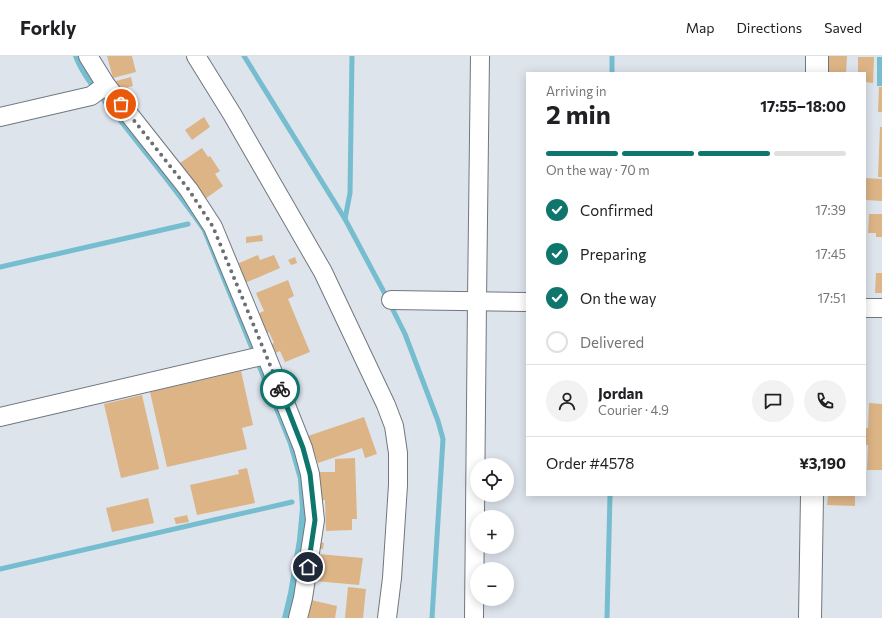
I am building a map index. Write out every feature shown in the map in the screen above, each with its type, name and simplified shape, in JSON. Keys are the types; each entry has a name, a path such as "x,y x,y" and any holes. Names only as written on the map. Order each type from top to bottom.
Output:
{"street":[{"path":"88,56 100,90 189,190 213,227 260,357 303,448 310,474 315,520 303,598 298,618"},
{"path":"196,56 232,114 323,272 386,405 394,426 398,453 398,485 392,578 386,618"},
{"path":"474,618 480,56"},
{"path":"817,56 817,72"},
{"path":"0,117 100,90"},
{"path":"391,300 526,302"},
{"path":"866,308 882,308"},
{"path":"0,417 260,357"},
{"path":"810,618 812,496"}],"water":[{"path":"73,56 82,56 202,217 304,475 308,516 291,618 282,618 297,540 300,508 298,479 288,444 202,231 171,188 92,89 76,64"},
{"path":"877,57 882,57 882,86 877,86"}],"building":[{"path":"107,56 132,56 136,72 113,78"},
{"path":"828,56 847,56 846,72 828,72"},
{"path":"858,57 874,57 873,83 866,82 866,72 858,72"},
{"path":"131,77 133,86 119,90 116,81"},
{"path":"879,87 882,87 882,112 878,112"},
{"path":"204,117 210,127 192,140 185,130"},
{"path":"880,127 882,127 882,177 878,177"},
{"path":"202,148 208,157 210,156 220,171 215,174 223,186 205,199 180,163"},
{"path":"866,178 882,179 882,201 866,200"},
{"path":"869,214 882,214 882,237 876,237 876,233 868,233"},
{"path":"262,235 263,241 246,243 246,237"},
{"path":"258,255 260,260 274,255 280,268 245,283 237,264"},
{"path":"295,257 297,263 291,265 288,260"},
{"path":"876,273 882,273 882,293 875,293"},
{"path":"288,280 294,296 288,299 310,352 285,362 280,351 273,354 269,345 274,343 269,332 263,335 255,315 264,311 256,293"},
{"path":"241,371 253,425 242,428 247,449 167,467 150,392"},
{"path":"142,395 159,469 121,478 104,404"},
{"path":"869,403 882,404 882,470 867,470 868,445 866,445 866,428 868,428"},
{"path":"364,417 377,454 365,458 362,448 318,463 308,436"},
{"path":"355,458 357,519 352,519 352,530 326,531 325,500 319,501 318,472 335,472 335,459"},
{"path":"247,468 255,503 197,515 190,485 239,474 238,470"},
{"path":"828,496 855,496 855,506 827,505"},
{"path":"148,498 154,523 112,532 106,508"},
{"path":"187,515 189,522 176,524 174,518"},
{"path":"319,542 324,543 323,549 319,549"},
{"path":"318,554 363,558 359,585 315,581"},
{"path":"348,587 366,589 363,618 345,618"},
{"path":"311,600 337,606 335,618 307,618"}],"waterway":[{"path":"244,56 345,219 385,294 405,334 438,421 443,439 432,618"},
{"path":"345,219 350,193 352,56"},
{"path":"612,56 612,72"},
{"path":"0,267 188,224"},
{"path":"607,618 610,496"},
{"path":"0,569 292,502"}],"way so far":[{"path":"121,104 189,190 213,227 280,389"}],"route":[{"path":"280,389 303,448 310,474 315,520 308,567"}]}
